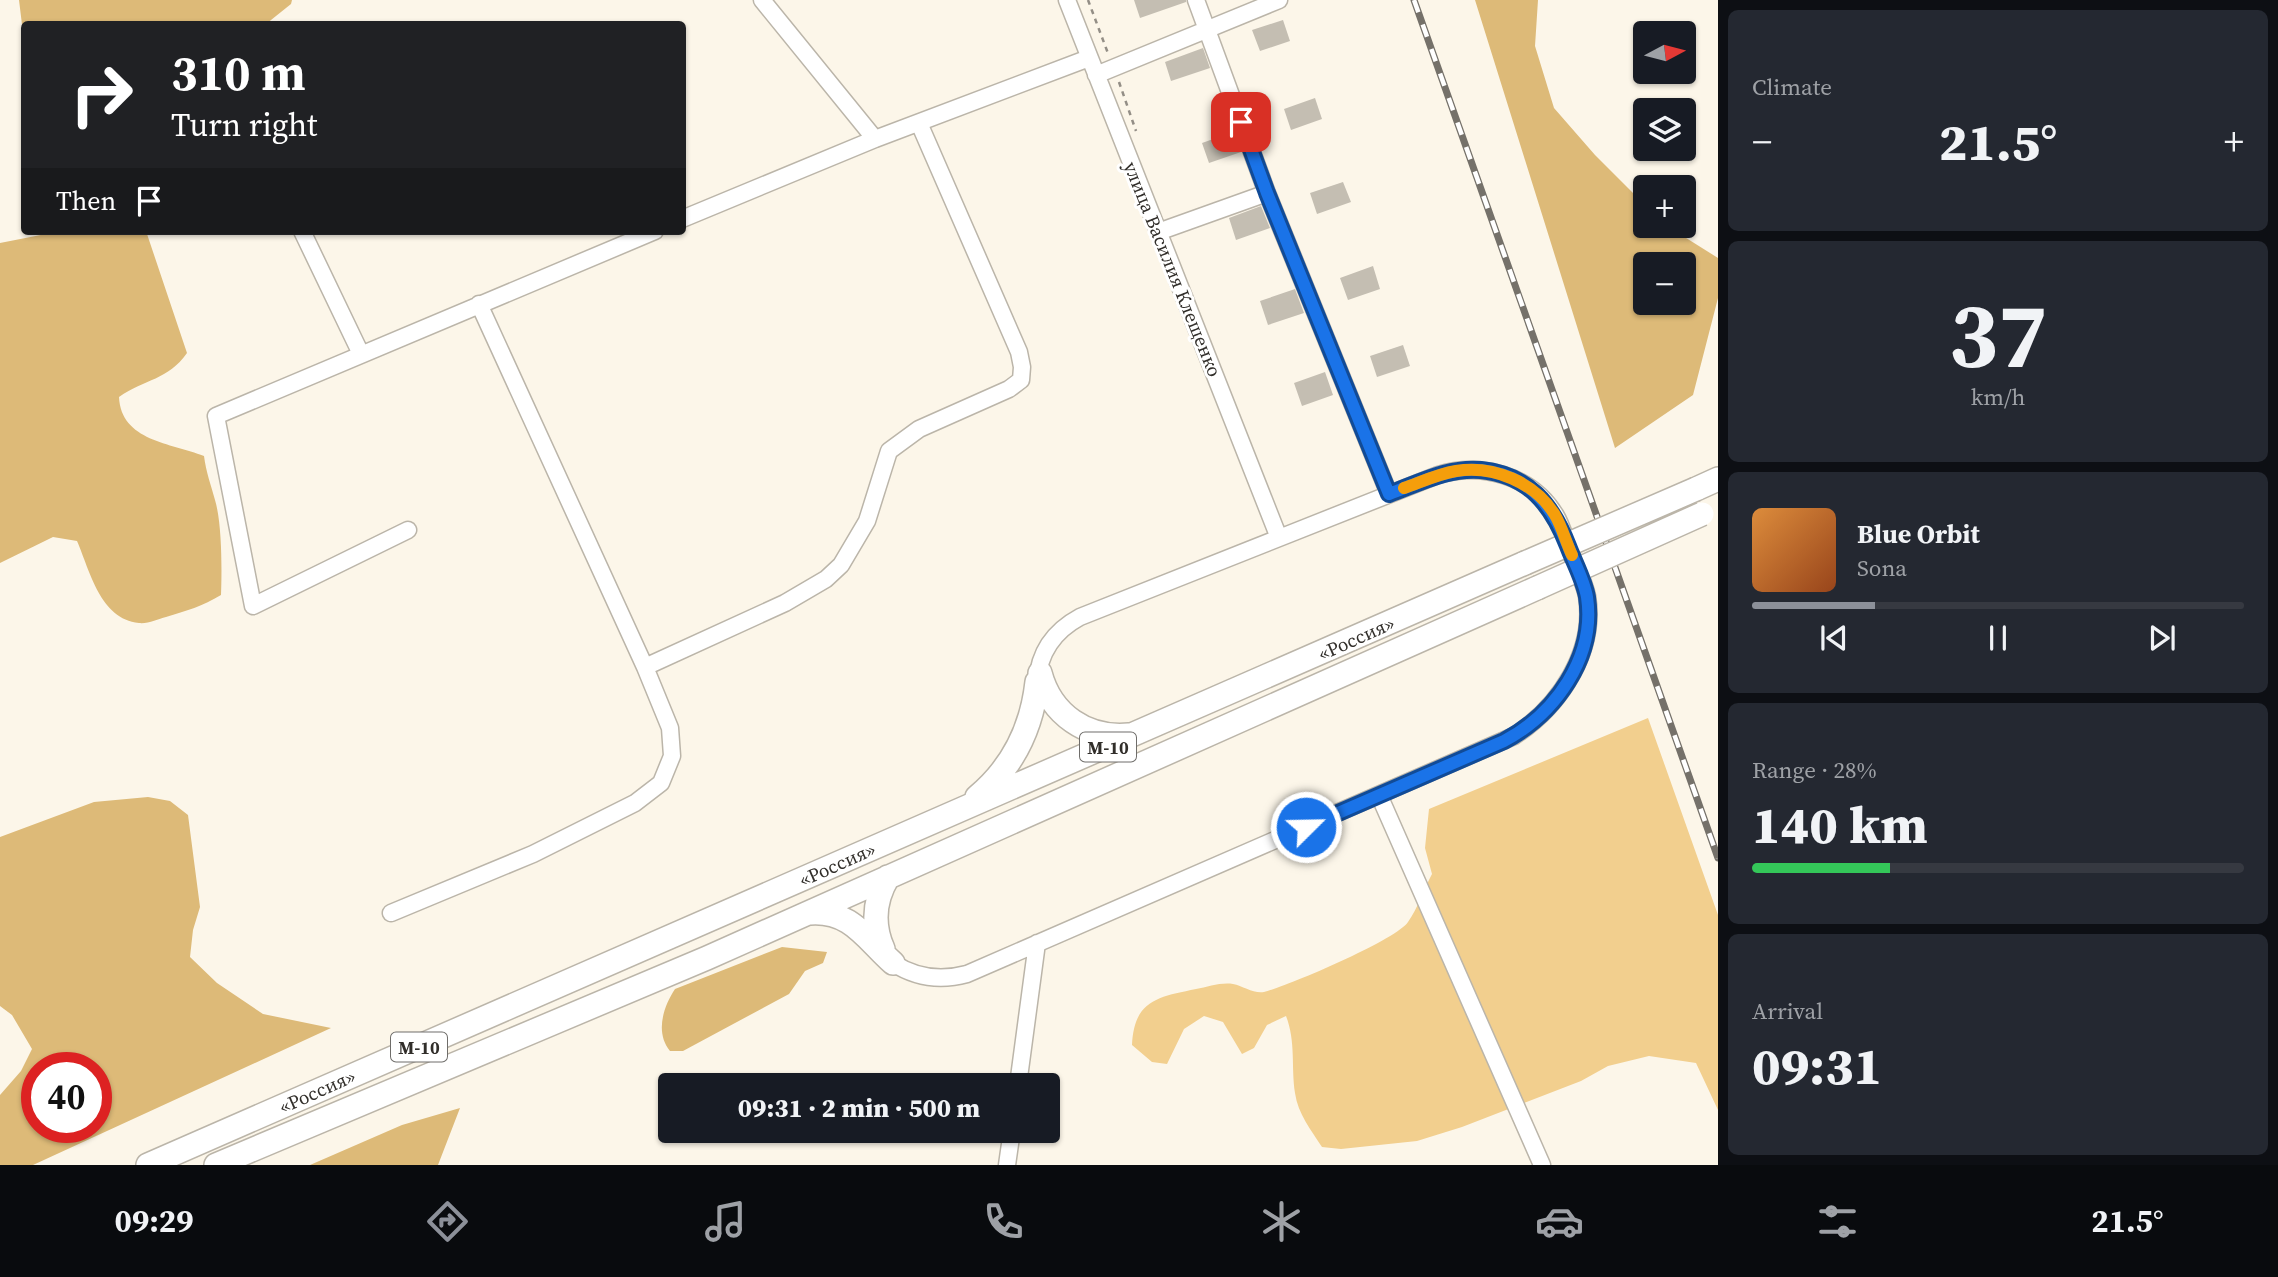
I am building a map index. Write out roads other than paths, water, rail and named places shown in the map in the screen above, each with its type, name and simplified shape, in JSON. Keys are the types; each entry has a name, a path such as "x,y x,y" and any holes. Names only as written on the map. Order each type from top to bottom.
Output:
{"highway":[{"name":"«Россия»","path":"148,1165 1718,480"},
{"name":"«Россия»","path":"216,1165 806,913 1710,511"},
{"path":"1038,675 1050,699 1073,723 1096,733 1113,736 1146,731"},
{"path":"958,810 989,786 1014,756 1030,720 1038,675"},
{"path":"888,877 878,898 876,921 881,943 893,963"},
{"path":"806,913 824,913 849,920 863,930 893,963"}],"street":[{"path":"762,0 875,139"},
{"name":"улица Василия Клещенко","path":"1066,0 1279,538"},
{"path":"1196,0 1267,193 1389,494"},
{"path":"1096,75 1279,0"},
{"path":"686,217 875,139 1089,58"},
{"path":"645,667 785,603 826,579 841,565 867,520 889,451 919,429 1009,389 1021,380 1019,352 919,123"},
{"path":"1158,232 1267,193"},
{"path":"304,235 361,354"},
{"path":"408,530 253,606 216,416 645,235"},
{"path":"391,913 533,853 635,803 661,783 672,756 670,728 645,667 480,304"},
{"path":"893,963 925,977 950,978 967,974 1504,741 1533,723 1569,681 1581,650 1587,616 1586,594 1557,517 1546,503 1525,485 1500,474 1465,470 1438,475 1080,617 1053,637 1038,675"},
{"path":"1379,795 1542,1165"},
{"path":"1020,1073 1037,943"},
{"path":"1007,1165 1010,1143"}],"railway":[{"path":"1414,0 1718,858"}]}
